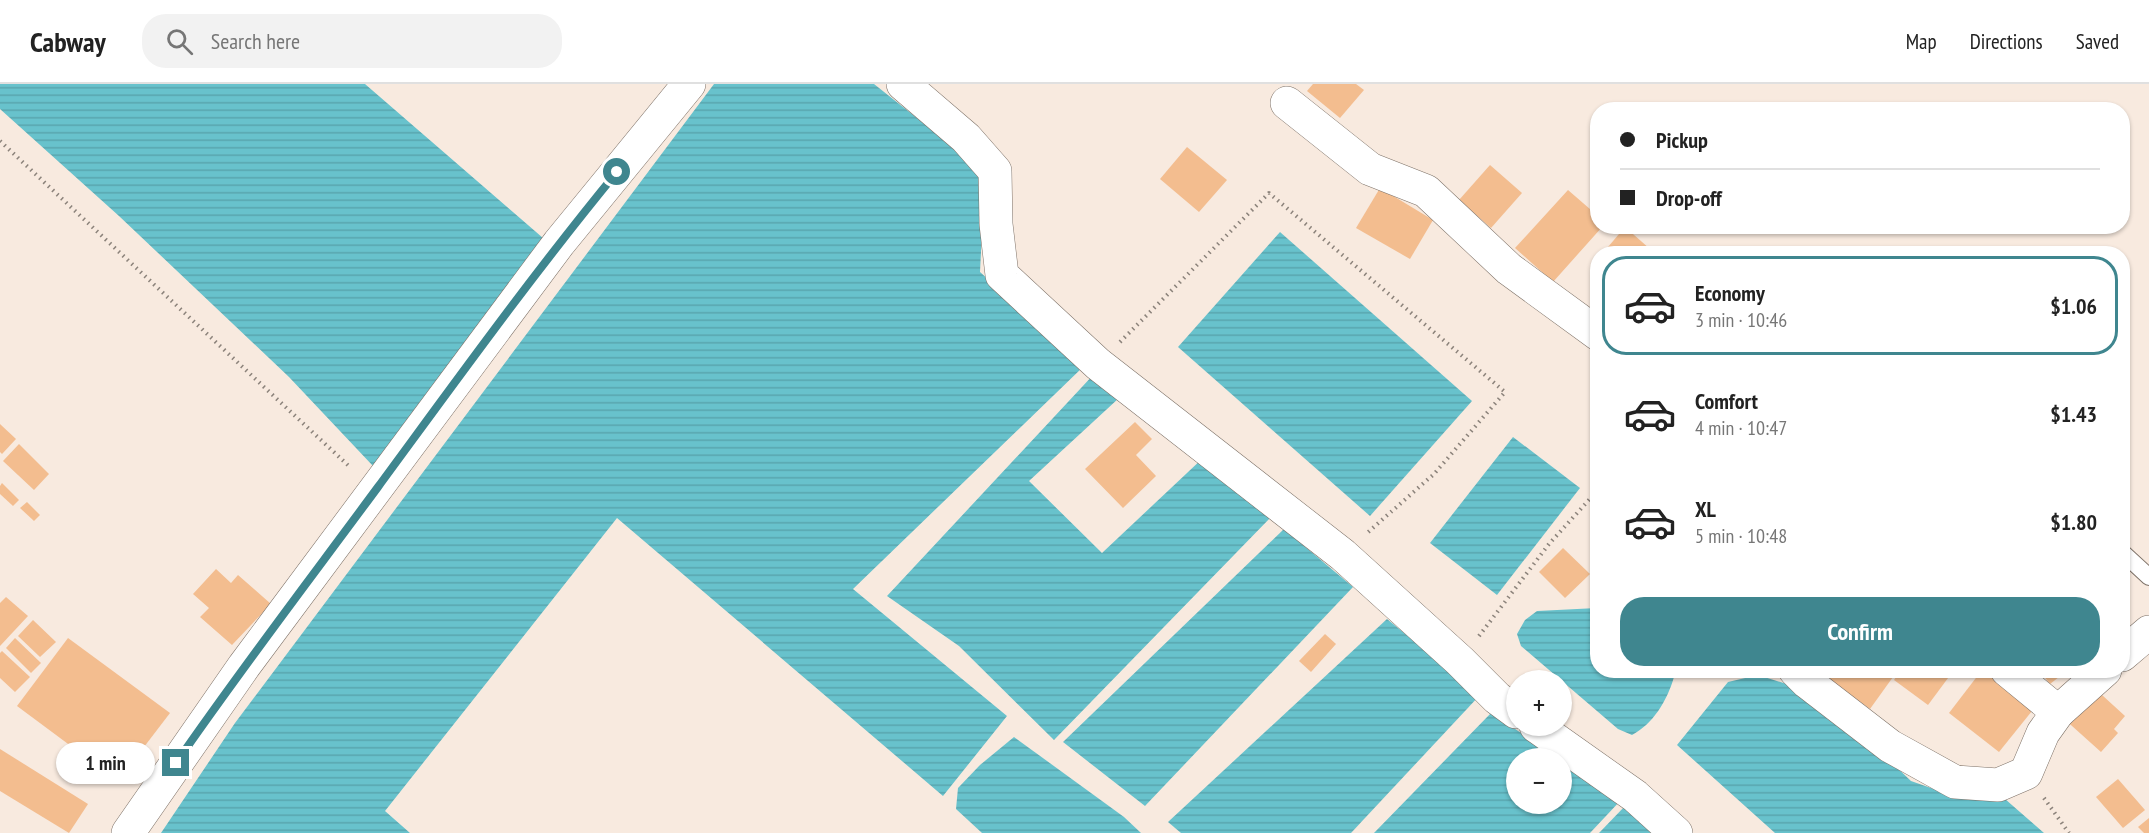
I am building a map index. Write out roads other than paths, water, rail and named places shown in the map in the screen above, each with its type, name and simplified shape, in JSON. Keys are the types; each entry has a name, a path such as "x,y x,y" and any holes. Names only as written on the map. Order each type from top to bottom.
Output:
{"street":[{"path":"128,833 244,666 559,243 689,84"},
{"path":"903,84 966,138 995,171 996,224 1002,275 1098,364 1343,555 1506,705"},
{"path":"1287,104 1370,169 1426,190 1509,269 1590,328"},
{"path":"2130,648 2149,632"},
{"path":"1803,678 1890,746 1955,782 1998,785 2026,773 2043,733 2058,712 2096,678"},
{"path":"2017,678 2058,712"},
{"path":"1550,736 1635,796 1676,833"}],"lane":[{"path":"2130,559 2149,577"}],"water":[{"path":"0,84 365,84 543,238 373,466 289,377 119,216 0,109"},
{"path":"714,84 874,84 985,172 980,272 1084,366 853,589 1007,716 943,796 617,518 385,811 410,833 161,833 235,723"},
{"path":"1280,232 1472,401 1370,516 1178,347"},
{"path":"1095,373 1119,398 1029,481 1102,553 1204,457 1271,517 1054,740 959,646 887,596"},
{"path":"1513,437 1580,488 1497,595 1430,543"},
{"path":"1284,529 1353,587 1145,806 1063,742"},
{"path":"1590,608 1590,678 1674,678 1667,695 1653,718 1632,735 1618,729 1572,690 1572,670 1549,670 1521,646 1517,634 1525,620 1537,611"},
{"path":"1387,619 1480,695 1351,833 1181,833 1168,822"},
{"path":"1745,678 1768,678 1796,687 1870,742 1911,781 1951,795 1997,792 2044,833 1775,833 1677,745 1728,682"},
{"path":"1491,713 1506,723 1506,736 1526,736 1544,748 1506,748 1506,814 1572,814 1572,767 1621,800 1590,833 1374,833"},
{"path":"1014,737 1124,817 1141,833 982,833 956,809 958,788 980,765"},
{"path":"1626,805 1656,833 1599,833"}]}
